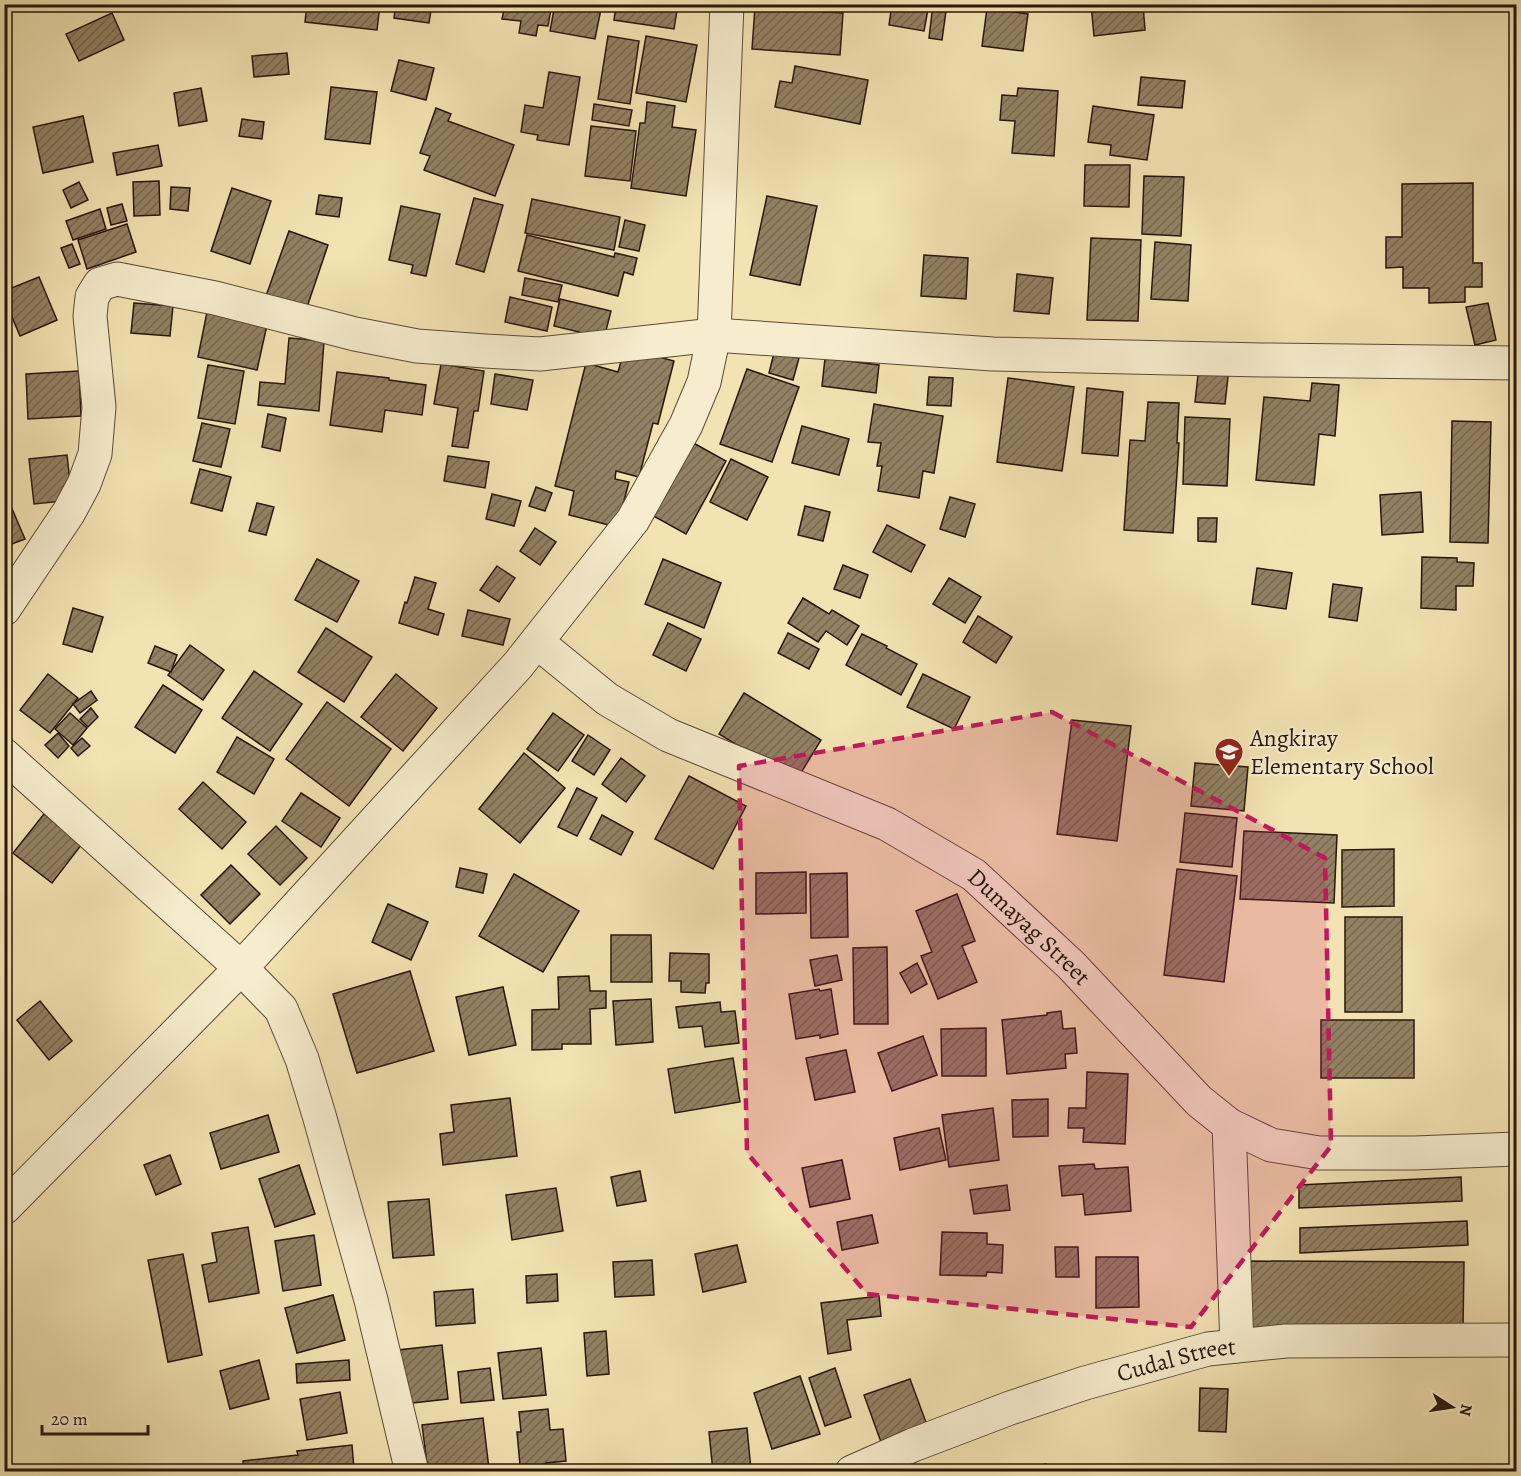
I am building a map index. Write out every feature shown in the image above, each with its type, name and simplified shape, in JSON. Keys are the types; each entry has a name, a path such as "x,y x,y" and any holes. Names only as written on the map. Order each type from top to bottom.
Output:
{"street":[{"path":"4,1208 241,968 502,683 633,520 686,425 704,382 714,335 728,4"},
{"path":"4,609 69,512 84,484 94,454 99,407 90,316 92,297 100,284 117,279 215,298 355,334 417,346 540,354 714,335 993,354 1516,363"},
{"name":"Dumayag Street","path":"537,642 607,699 668,735 886,824 974,875 1071,966 1199,1101 1229,1125 1271,1145 1319,1153 1516,1149"},
{"path":"4,755 241,968 281,1009 302,1059 371,1300 411,1472"},
{"path":"1229,1125 1237,1346"},
{"name":"Cudal Street","path":"852,1472 913,1445 999,1412 1085,1383 1208,1349 1286,1341 1516,1340"}],"highlighted area":[{"path":"1052,712 1325,858 1331,1146 1191,1327 867,1294 747,1153 739,766"}],"building":[{"path":"307,4 380,4 377,30 305,22"},
{"path":"396,4 432,4 429,23 394,18"},
{"path":"505,4 552,4 548,26 538,25 536,36 519,33 521,21 502,19"},
{"path":"555,4 602,4 595,39 550,31"},
{"path":"616,4 678,4 674,29 614,20"},
{"path":"892,4 929,4 924,31 889,25"},
{"path":"933,4 947,4 942,40 929,38"},
{"path":"1091,4 1143,4 1145,30 1094,36"},
{"path":"755,7 843,13 840,55 752,49"},
{"path":"987,8 1028,14 1023,51 982,46"},
{"path":"112,13 124,40 79,61 66,34"},
{"path":"608,36 639,41 630,104 598,99"},
{"path":"646,36 697,45 686,102 636,93"},
{"path":"287,53 289,74 254,77 252,56"},
{"path":"399,60 434,68 426,100 391,91"},
{"path":"795,66 868,80 860,124 775,107 780,81 792,83"},
{"path":"549,72 580,77 569,145 537,140 538,135 521,132 525,105 543,108"},
{"path":"1141,77 1185,81 1182,108 1138,105"},
{"path":"331,87 377,92 370,144 325,139"},
{"path":"201,88 207,121 179,126 174,93"},
{"path":"1018,88 1058,91 1054,156 1012,153 1015,121 1000,120 1002,95 1017,96"},
{"path":"647,102 675,106 672,127 696,130 686,196 631,188 640,123 645,123"},
{"path":"594,104 632,110 629,126 592,120"},
{"path":"1093,106 1154,115 1147,160 1110,155 1111,145 1088,142"},
{"path":"436,108 451,114 448,121 514,145 495,196 424,170 430,156 420,153"},
{"path":"83,116 93,162 43,173 33,127"},
{"path":"242,119 264,122 262,139 239,136"},
{"path":"591,126 636,131 630,181 585,176"},
{"path":"158,145 162,166 117,175 113,153"},
{"path":"1085,165 1130,165 1129,207 1084,206"},
{"path":"1144,176 1184,177 1181,236 1142,234"},
{"path":"159,181 160,215 134,216 133,182"},
{"path":"79,182 88,200 71,208 63,190"},
{"path":"1473,183 1473,263 1482,263 1482,287 1465,287 1465,302 1429,303 1429,288 1403,288 1403,267 1386,268 1386,237 1402,237 1402,184"},
{"path":"171,187 190,188 188,211 170,209"},
{"path":"232,188 271,201 250,264 211,251"},
{"path":"319,195 342,198 339,217 316,214"},
{"path":"767,196 817,206 800,285 750,275"},
{"path":"474,198 503,205 484,272 456,264"},
{"path":"532,199 620,217 614,250 525,233"},
{"path":"122,204 127,221 111,225 107,208"},
{"path":"401,206 440,214 426,276 411,273 413,265 389,260"},
{"path":"100,209 106,229 73,240 66,221"},
{"path":"625,220 645,225 639,251 619,247"},
{"path":"127,224 136,252 87,269 78,240"},
{"path":"289,231 328,245 306,310 266,296"},
{"path":"527,235 614,257 615,253 637,258 633,275 624,272 618,296 518,271"},
{"path":"1091,238 1141,240 1138,321 1087,320"},
{"path":"1155,242 1191,245 1188,301 1151,299"},
{"path":"72,244 80,264 69,268 61,248"},
{"path":"924,255 968,258 966,299 921,296"},
{"path":"1017,274 1053,278 1049,314 1014,311"},
{"path":"39,277 57,320 20,336 4,298 4,291"},
{"path":"525,278 562,285 558,302 522,295"},
{"path":"510,297 552,307 547,331 505,322"},
{"path":"560,299 611,311 604,338 554,326"},
{"path":"134,303 173,306 170,336 131,333"},
{"path":"1488,303 1496,340 1475,345 1466,307"},
{"path":"207,312 267,325 257,370 198,357"},
{"path":"289,338 324,341 319,411 258,405 260,382 285,384"},
{"path":"625,348 674,361 658,424 653,423 639,477 616,471 615,479 629,482 617,527 569,515 574,491 555,486 586,363 618,372"},
{"path":"774,353 799,358 793,380 769,373"},
{"path":"825,358 879,365 876,393 822,386"},
{"path":"441,364 484,371 478,411 474,411 468,448 452,446 458,408 434,404"},
{"path":"208,365 244,371 235,424 198,418"},
{"path":"1199,366 1229,368 1225,404 1195,402"},
{"path":"747,369 799,387 772,462 720,444"},
{"path":"79,371 81,416 28,419 26,374"},
{"path":"337,372 426,385 422,415 385,410 382,432 330,425"},
{"path":"495,374 533,380 527,410 491,404"},
{"path":"929,377 953,378 951,406 927,405"},
{"path":"1008,378 1074,387 1062,471 997,462"},
{"path":"1312,383 1339,385 1335,436 1319,434 1314,485 1256,480 1264,397 1310,401"},
{"path":"1087,388 1123,392 1118,456 1082,453"},
{"path":"1148,402 1179,403 1177,443 1179,443 1173,533 1124,530 1130,440 1145,441"},
{"path":"874,404 943,416 934,473 923,471 919,498 878,491 882,466 877,466 881,443 868,442"},
{"path":"268,414 286,418 280,451 262,447"},
{"path":"1185,417 1230,419 1227,486 1183,484"},
{"path":"1452,421 1491,422 1488,543 1450,542"},
{"path":"202,423 230,429 221,467 193,461"},
{"path":"802,426 849,439 839,475 792,463"},
{"path":"688,440 726,461 686,534 648,513"},
{"path":"67,455 72,500 34,504 29,459"},
{"path":"448,456 489,462 485,488 444,481"},
{"path":"731,459 768,477 747,520 710,502"},
{"path":"200,469 231,477 222,511 191,503"},
{"path":"536,487 552,493 545,511 529,506"},
{"path":"4,490 25,539 4,547"},
{"path":"1421,492 1423,532 1382,535 1380,495"},
{"path":"492,494 521,501 514,526 486,519"},
{"path":"950,497 975,504 965,537 940,529"},
{"path":"257,503 274,507 266,535 249,531"},
{"path":"805,506 830,512 823,541 798,535"},
{"path":"1198,518 1217,518 1216,542 1198,541"},
{"path":"887,525 925,545 911,572 873,552"},
{"path":"535,528 556,542 540,565 520,551"},
{"path":"1422,557 1457,558 1457,562 1474,563 1473,586 1456,586 1456,610 1421,608"},
{"path":"317,559 359,581 337,622 295,600"},
{"path":"663,559 721,583 704,628 645,604"},
{"path":"843,565 868,575 860,598 834,589"},
{"path":"497,566 515,578 499,602 480,590"},
{"path":"1257,568 1292,573 1286,609 1252,604"},
{"path":"415,577 436,583 428,609 444,614 438,635 399,623"},
{"path":"949,578 981,597 965,623 933,604"},
{"path":"1333,584 1362,588 1357,621 1329,617"},
{"path":"803,598 829,614 832,610 859,626 847,645 826,631 818,642 788,623"},
{"path":"73,608 103,617 92,652 63,644"},
{"path":"468,610 510,619 503,645 462,636"},
{"path":"978,616 1012,637 996,663 963,642"},
{"path":"668,623 701,639 686,671 653,655"},
{"path":"326,628 372,657 344,702 298,672"},
{"path":"788,633 819,649 809,669 778,653"},
{"path":"862,634 917,664 901,695 846,665"},
{"path":"190,645 224,670 203,700 168,675"},
{"path":"155,646 177,655 171,672 148,663"},
{"path":"254,671 302,704 270,751 222,718"},
{"path":"48,674 78,698 50,733 20,710"},
{"path":"396,674 437,708 403,751 361,717"},
{"path":"923,674 970,697 954,729 907,707"},
{"path":"163,685 202,710 175,753 135,727"},
{"path":"91,691 97,700 80,713 73,704"},
{"path":"744,693 821,740 796,781 719,734"},
{"path":"327,702 391,749 349,806 286,759"},
{"path":"91,708 98,717 88,727 80,719"},
{"path":"70,713 87,728 73,745 55,729"},
{"path":"553,713 584,735 558,771 527,749"},
{"path":"1072,720 1131,726 1117,841 1057,834"},
{"path":"58,733 69,746 58,758 45,745"},
{"path":"588,735 610,750 594,775 572,761"},
{"path":"237,737 274,759 254,794 217,772"},
{"path":"82,738 90,746 78,756 71,748"},
{"path":"524,753 565,788 520,843 479,809"},
{"path":"621,758 645,776 626,802 602,784"},
{"path":"1195,763 1248,767 1244,811 1191,806"},
{"path":"689,776 746,806 713,869 655,839"},
{"path":"203,782 246,822 222,849 179,809"},
{"path":"577,788 597,798 577,836 558,827"},
{"path":"301,793 340,818 321,847 282,821"},
{"path":"1185,813 1237,818 1232,867 1180,862"},
{"path":"44,814 82,844 52,883 13,853"},
{"path":"602,815 633,832 621,855 590,839"},
{"path":"276,826 307,858 280,885 248,854"},
{"path":"1244,831 1337,835 1334,903 1240,899"},
{"path":"1394,849 1394,906 1342,907 1342,850"},
{"path":"231,865 260,894 230,924 201,895"},
{"path":"460,868 487,874 483,893 456,887"},
{"path":"1177,869 1237,876 1224,982 1164,975"},
{"path":"806,872 806,913 756,914 756,873"},
{"path":"847,873 848,937 811,938 810,874"},
{"path":"514,874 579,911 543,972 479,936"},
{"path":"957,894 975,941 962,946 977,982 938,999 921,956 932,952 916,911"},
{"path":"388,904 428,922 411,960 372,942"},
{"path":"1345,917 1402,917 1402,1012 1345,1012"},
{"path":"611,935 651,935 652,982 611,982"},
{"path":"887,947 888,1024 854,1024 853,948"},
{"path":"670,953 709,954 709,983 706,983 705,993 681,992 681,981 669,981"},
{"path":"837,955 842,980 815,986 810,960"},
{"path":"917,963 927,984 911,993 900,973"},
{"path":"410,971 434,1051 357,1073 333,994"},
{"path":"589,976 590,991 606,991 606,1008 590,1009 591,1044 562,1044 562,1049 532,1050 532,1010 559,1009 558,977"},
{"path":"503,987 516,1045 469,1055 456,997"},
{"path":"819,989 820,991 831,989 838,1034 820,1038 820,1035 796,1039 789,994"},
{"path":"651,999 653,1042 616,1045 613,1001"},
{"path":"40,1001 72,1041 49,1060 17,1020"},
{"path":"720,1002 721,1012 735,1011 739,1043 705,1047 702,1026 679,1028 676,1007"},
{"path":"1061,1011 1063,1029 1075,1028 1077,1053 1065,1054 1066,1068 1007,1074 1002,1020 1047,1015 1047,1013"},
{"path":"1321,1020 1414,1020 1414,1078 1321,1078"},
{"path":"986,1028 986,1076 942,1076 941,1029"},
{"path":"923,1036 937,1075 892,1091 878,1053"},
{"path":"846,1050 855,1092 815,1100 806,1058"},
{"path":"733,1058 740,1102 675,1113 668,1069"},
{"path":"1087,1072 1128,1074 1125,1144 1083,1142 1084,1128 1068,1128 1069,1108 1086,1108"},
{"path":"510,1098 517,1156 443,1165 440,1134 454,1132 451,1105"},
{"path":"1048,1099 1048,1136 1013,1137 1012,1100"},
{"path":"993,1108 999,1160 949,1167 942,1115"},
{"path":"268,1115 279,1152 221,1169 210,1133"},
{"path":"939,1128 946,1160 900,1170 894,1138"},
{"path":"170,1155 181,1184 156,1195 144,1165"},
{"path":"842,1160 850,1199 810,1207 802,1168"},
{"path":"1510,1163 1516,1163 1516,1234 1513,1234"},
{"path":"1094,1164 1095,1169 1128,1167 1131,1211 1085,1215 1083,1194 1062,1196 1059,1166"},
{"path":"299,1165 315,1214 275,1227 259,1179"},
{"path":"640,1171 646,1201 617,1206 611,1177"},
{"path":"1461,1177 1462,1201 1299,1208 1299,1185"},
{"path":"1007,1185 1010,1210 974,1214 970,1190"},
{"path":"556,1188 563,1231 512,1240 506,1195"},
{"path":"429,1199 434,1255 393,1258 388,1202"},
{"path":"872,1215 878,1243 842,1250 837,1222"},
{"path":"1467,1221 1468,1245 1300,1253 1300,1228"},
{"path":"248,1227 259,1293 209,1302 202,1265 217,1262 212,1233"},
{"path":"942,1232 987,1233 987,1244 1003,1245 1002,1273 987,1272 986,1276 940,1275"},
{"path":"314,1235 321,1285 283,1291 275,1241"},
{"path":"737,1245 746,1282 703,1292 695,1254"},
{"path":"1055,1247 1078,1247 1079,1277 1056,1277"},
{"path":"183,1254 202,1355 168,1362 148,1260"},
{"path":"1096,1257 1138,1257 1139,1307 1096,1308"},
{"path":"652,1260 654,1295 615,1297 613,1262"},
{"path":"1244,1261 1464,1262 1463,1329 1243,1328"},
{"path":"557,1274 558,1301 527,1303 526,1276"},
{"path":"473,1289 475,1323 436,1326 434,1292"},
{"path":"333,1295 345,1340 297,1353 285,1308"},
{"path":"879,1296 881,1316 847,1320 851,1350 828,1354 821,1303"},
{"path":"606,1331 609,1374 587,1376 584,1333"},
{"path":"442,1345 448,1399 404,1404 398,1350"},
{"path":"541,1348 546,1395 503,1399 498,1353"},
{"path":"259,1360 269,1399 230,1409 220,1371"},
{"path":"349,1360 350,1380 297,1383 296,1364"},
{"path":"490,1368 494,1400 461,1403 458,1372"},
{"path":"835,1368 851,1417 825,1426 809,1378"},
{"path":"800,1376 820,1434 772,1449 754,1393"},
{"path":"910,1379 927,1425 881,1442 864,1395"},
{"path":"1200,1388 1228,1389 1226,1432 1199,1431"},
{"path":"340,1392 347,1433 307,1440 300,1399"},
{"path":"548,1409 550,1430 563,1429 566,1461 546,1463 547,1472 527,1472 526,1464 520,1465 517,1432 521,1432 519,1412"},
{"path":"483,1418 489,1469 470,1472 428,1472 422,1425"},
{"path":"747,1428 751,1470 713,1472 709,1432"},
{"path":"352,1445 354,1469 337,1472 244,1472 243,1461 298,1455 297,1451"},
{"path":"1046,1464 1048,1472 1015,1472"}],"place":[{"name":"Angkiray Elementary School","path":"1229,778"}]}
